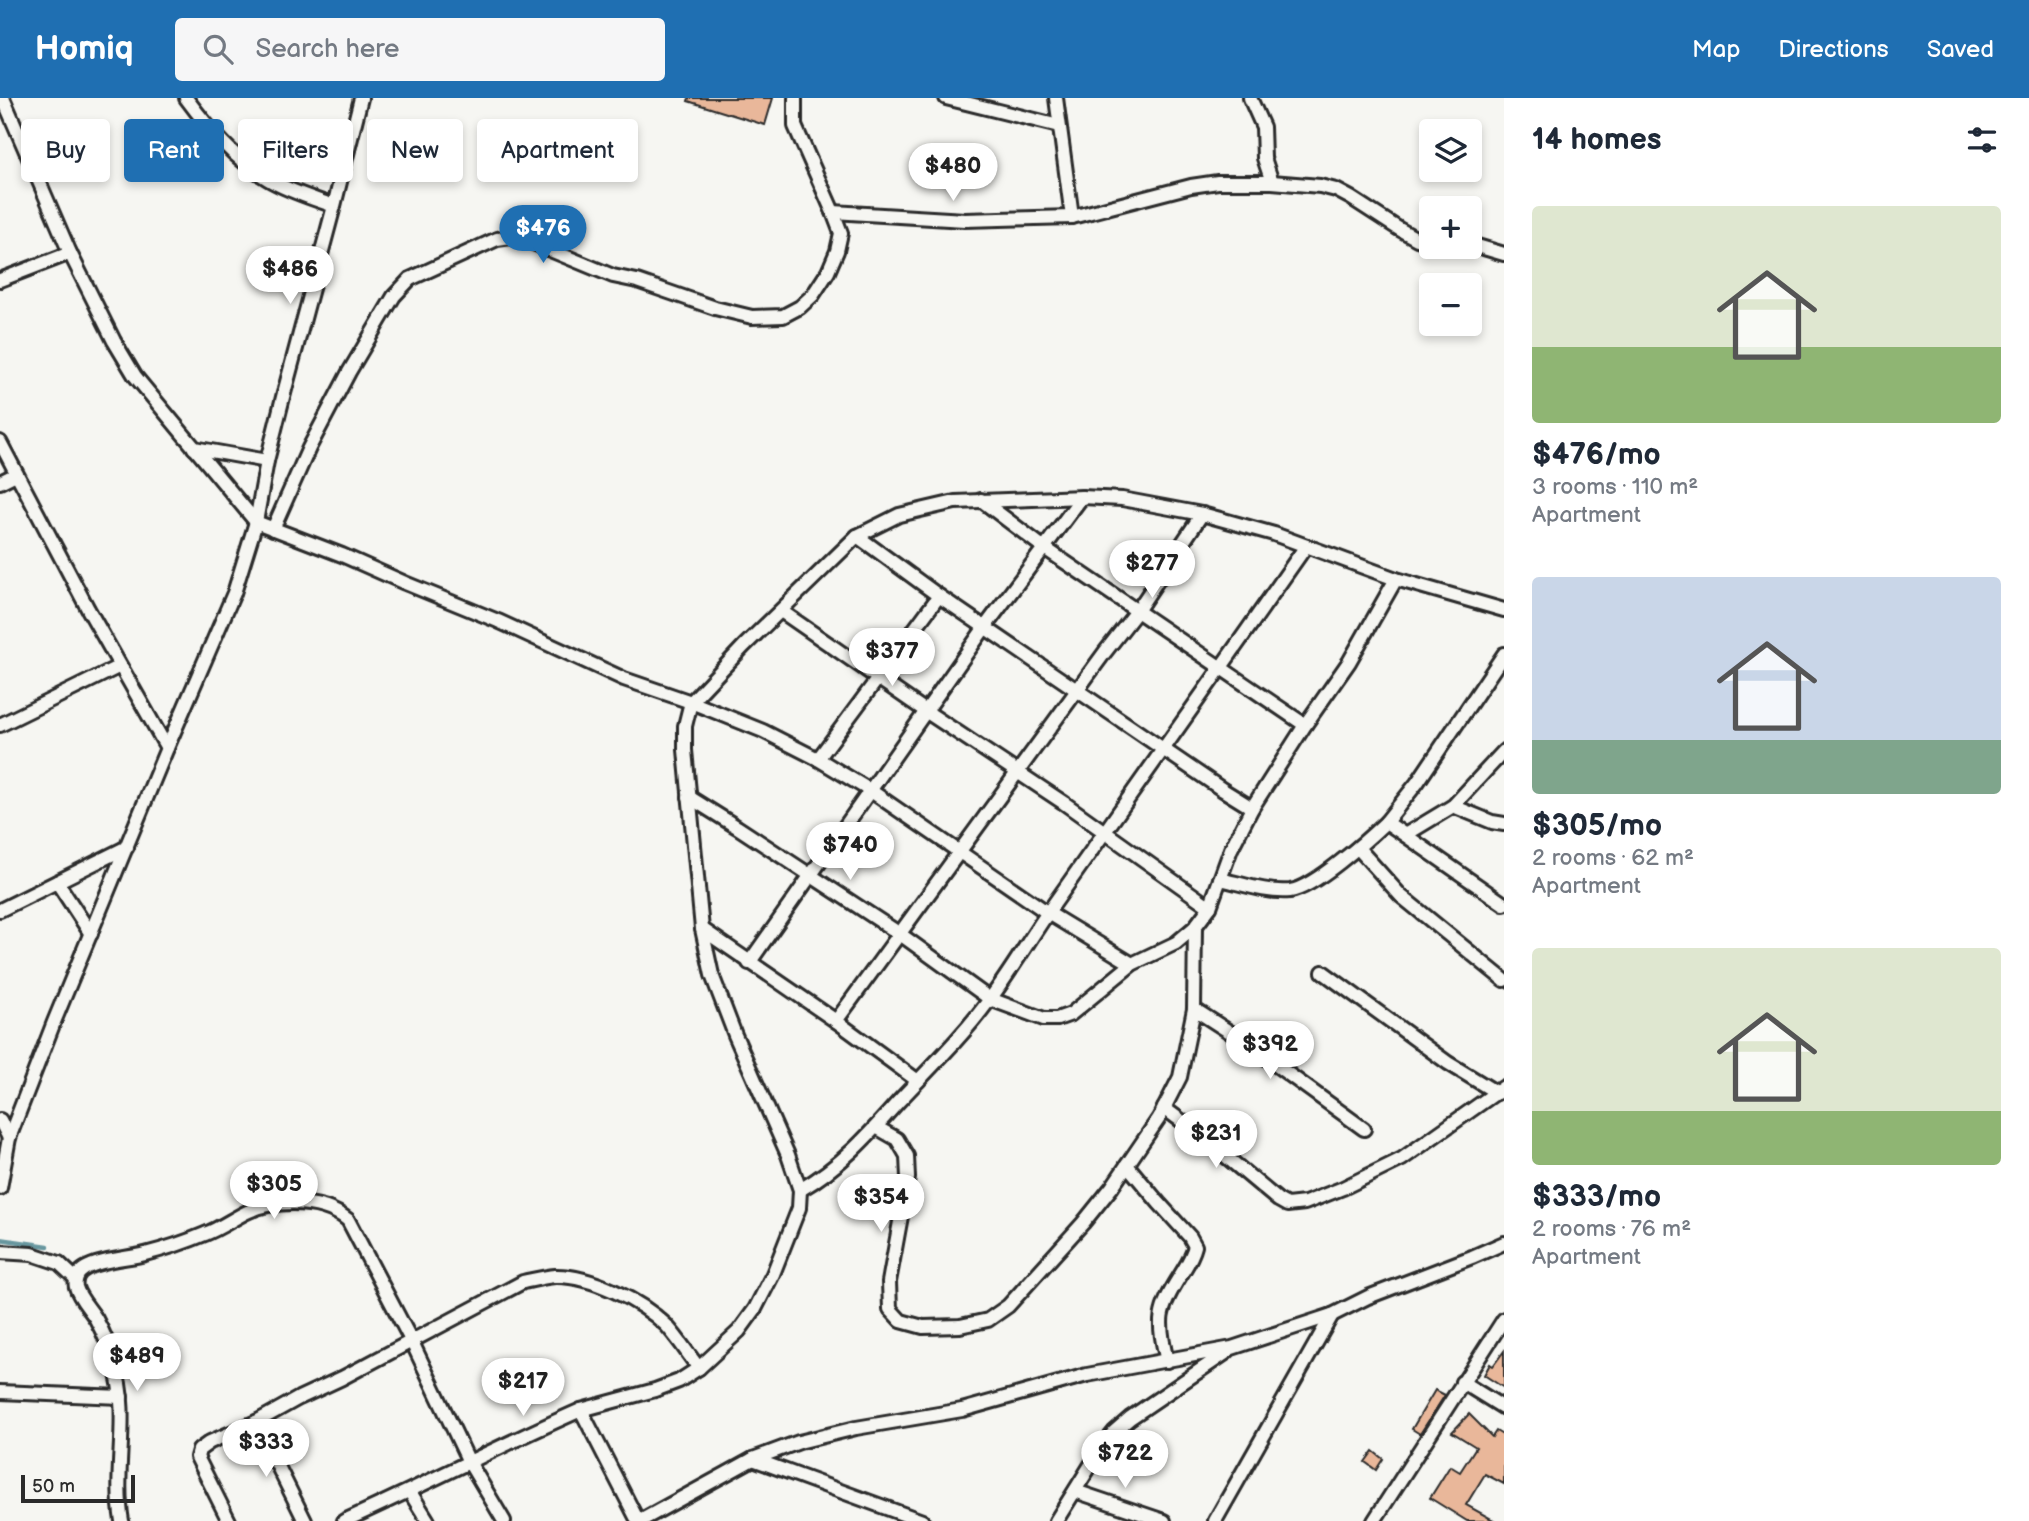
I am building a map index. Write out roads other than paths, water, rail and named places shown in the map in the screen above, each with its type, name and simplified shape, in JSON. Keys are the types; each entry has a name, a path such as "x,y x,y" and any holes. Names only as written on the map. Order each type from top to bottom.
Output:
{"street":[{"path":"3,98 70,253 114,341 135,376 256,522 498,621 624,679 763,731 871,790 1048,913 1132,964"},
{"path":"186,98 204,123 237,158 269,180 334,206"},
{"path":"0,1188 9,1138 167,748 234,593 256,522 267,461 361,98"},
{"path":"273,529 349,372 394,296 410,279 497,239 511,237 526,240 613,276 638,281 715,308 752,317 783,316 800,307 828,272 841,233 795,126 795,98"},
{"path":"946,98 1059,126"},
{"path":"1056,98 1072,217"},
{"path":"1250,98 1263,127 1264,158 1272,182"},
{"path":"834,212 965,220 1072,217 1191,186 1218,182 1272,182 1336,190 1419,240"},
{"path":"1482,247 1504,254"},
{"path":"0,280 70,253"},
{"path":"0,442 167,748"},
{"path":"194,448 267,461"},
{"path":"0,482 16,474"},
{"path":"749,963 985,627 1082,497"},
{"path":"344,1521 580,1410 679,1381 699,1368 739,1331 755,1309 790,1234 799,1208 800,1190 788,1155 735,1035 712,975 702,929 685,726 691,702 744,646 857,536 899,515 955,502 1082,497 1122,499 1202,514 1263,531 1396,579 1501,607"},
{"path":"981,500 1043,547 1305,724"},
{"path":"836,1021 1137,611 1202,514"},
{"path":"857,536 1076,691 1252,808"},
{"path":"800,1190 848,1157 959,1038 990,999 1306,546"},
{"path":"689,797 900,934 990,999 1044,1019 1057,1019 1071,1014 1132,964 1176,943 1195,928 1210,907 1231,849 1252,808 1305,724 1349,662 1396,579"},
{"path":"818,759 939,596"},
{"path":"780,611 1106,832 1210,907"},
{"path":"1220,879 1290,891 1310,883 1358,848 1387,822 1417,783 1504,654"},
{"path":"0,724 120,666"},
{"path":"1405,835 1453,806 1504,751"},
{"path":"1453,806 1504,824"},
{"path":"1387,822 1504,904"},
{"path":"0,910 127,847"},
{"path":"1358,848 1401,896 1504,980"},
{"path":"57,882 91,934"},
{"path":"876,1126 897,1139 907,1156 908,1178 889,1282 890,1309 901,1321 923,1327 960,1326 988,1320 1008,1306 1083,1223 1159,1118 1180,1077 1195,1009 1195,928"},
{"path":"702,929 918,1081"},
{"path":"1164,1108 1287,1205 1312,1201 1402,1159 1501,1090 1448,1063 1322,972"},
{"path":"1195,1009 1240,1038 1364,1129"},
{"path":"0,1120 9,1138"},
{"path":"1127,1165 1195,1246 1193,1256 1165,1301 1160,1321 1167,1361"},
{"path":"122,1521 121,1396 115,1364 96,1320 76,1287 76,1279 82,1269 98,1263 145,1254 206,1234 246,1212 285,1203 309,1204 336,1211 348,1220 412,1342 469,1462 504,1521"},
{"path":"580,1410 639,1521 753,1459 828,1434 961,1410 1087,1376 1233,1348 1332,1315 1368,1297 1504,1243"},
{"path":"0,1252 32,1255 59,1264 76,1279"},
{"path":"229,1521 197,1453 199,1450 210,1442 256,1422 412,1342 523,1282 556,1276 587,1281 618,1292 646,1308 667,1326 699,1368"},
{"path":"1215,1521 1332,1315"},
{"path":"1374,1521 1504,1319"},
{"path":"1056,1521 1114,1432 1233,1348"},
{"path":"1462,1382 1504,1408"},
{"path":"0,1392 121,1396"},
{"path":"256,1422 305,1521"},
{"path":"753,1459 922,1521"},
{"path":"1075,1491 1164,1521"},
{"path":"410,1492 428,1521"}],"waterway":[{"path":"0,1239 48,1246"}]}
